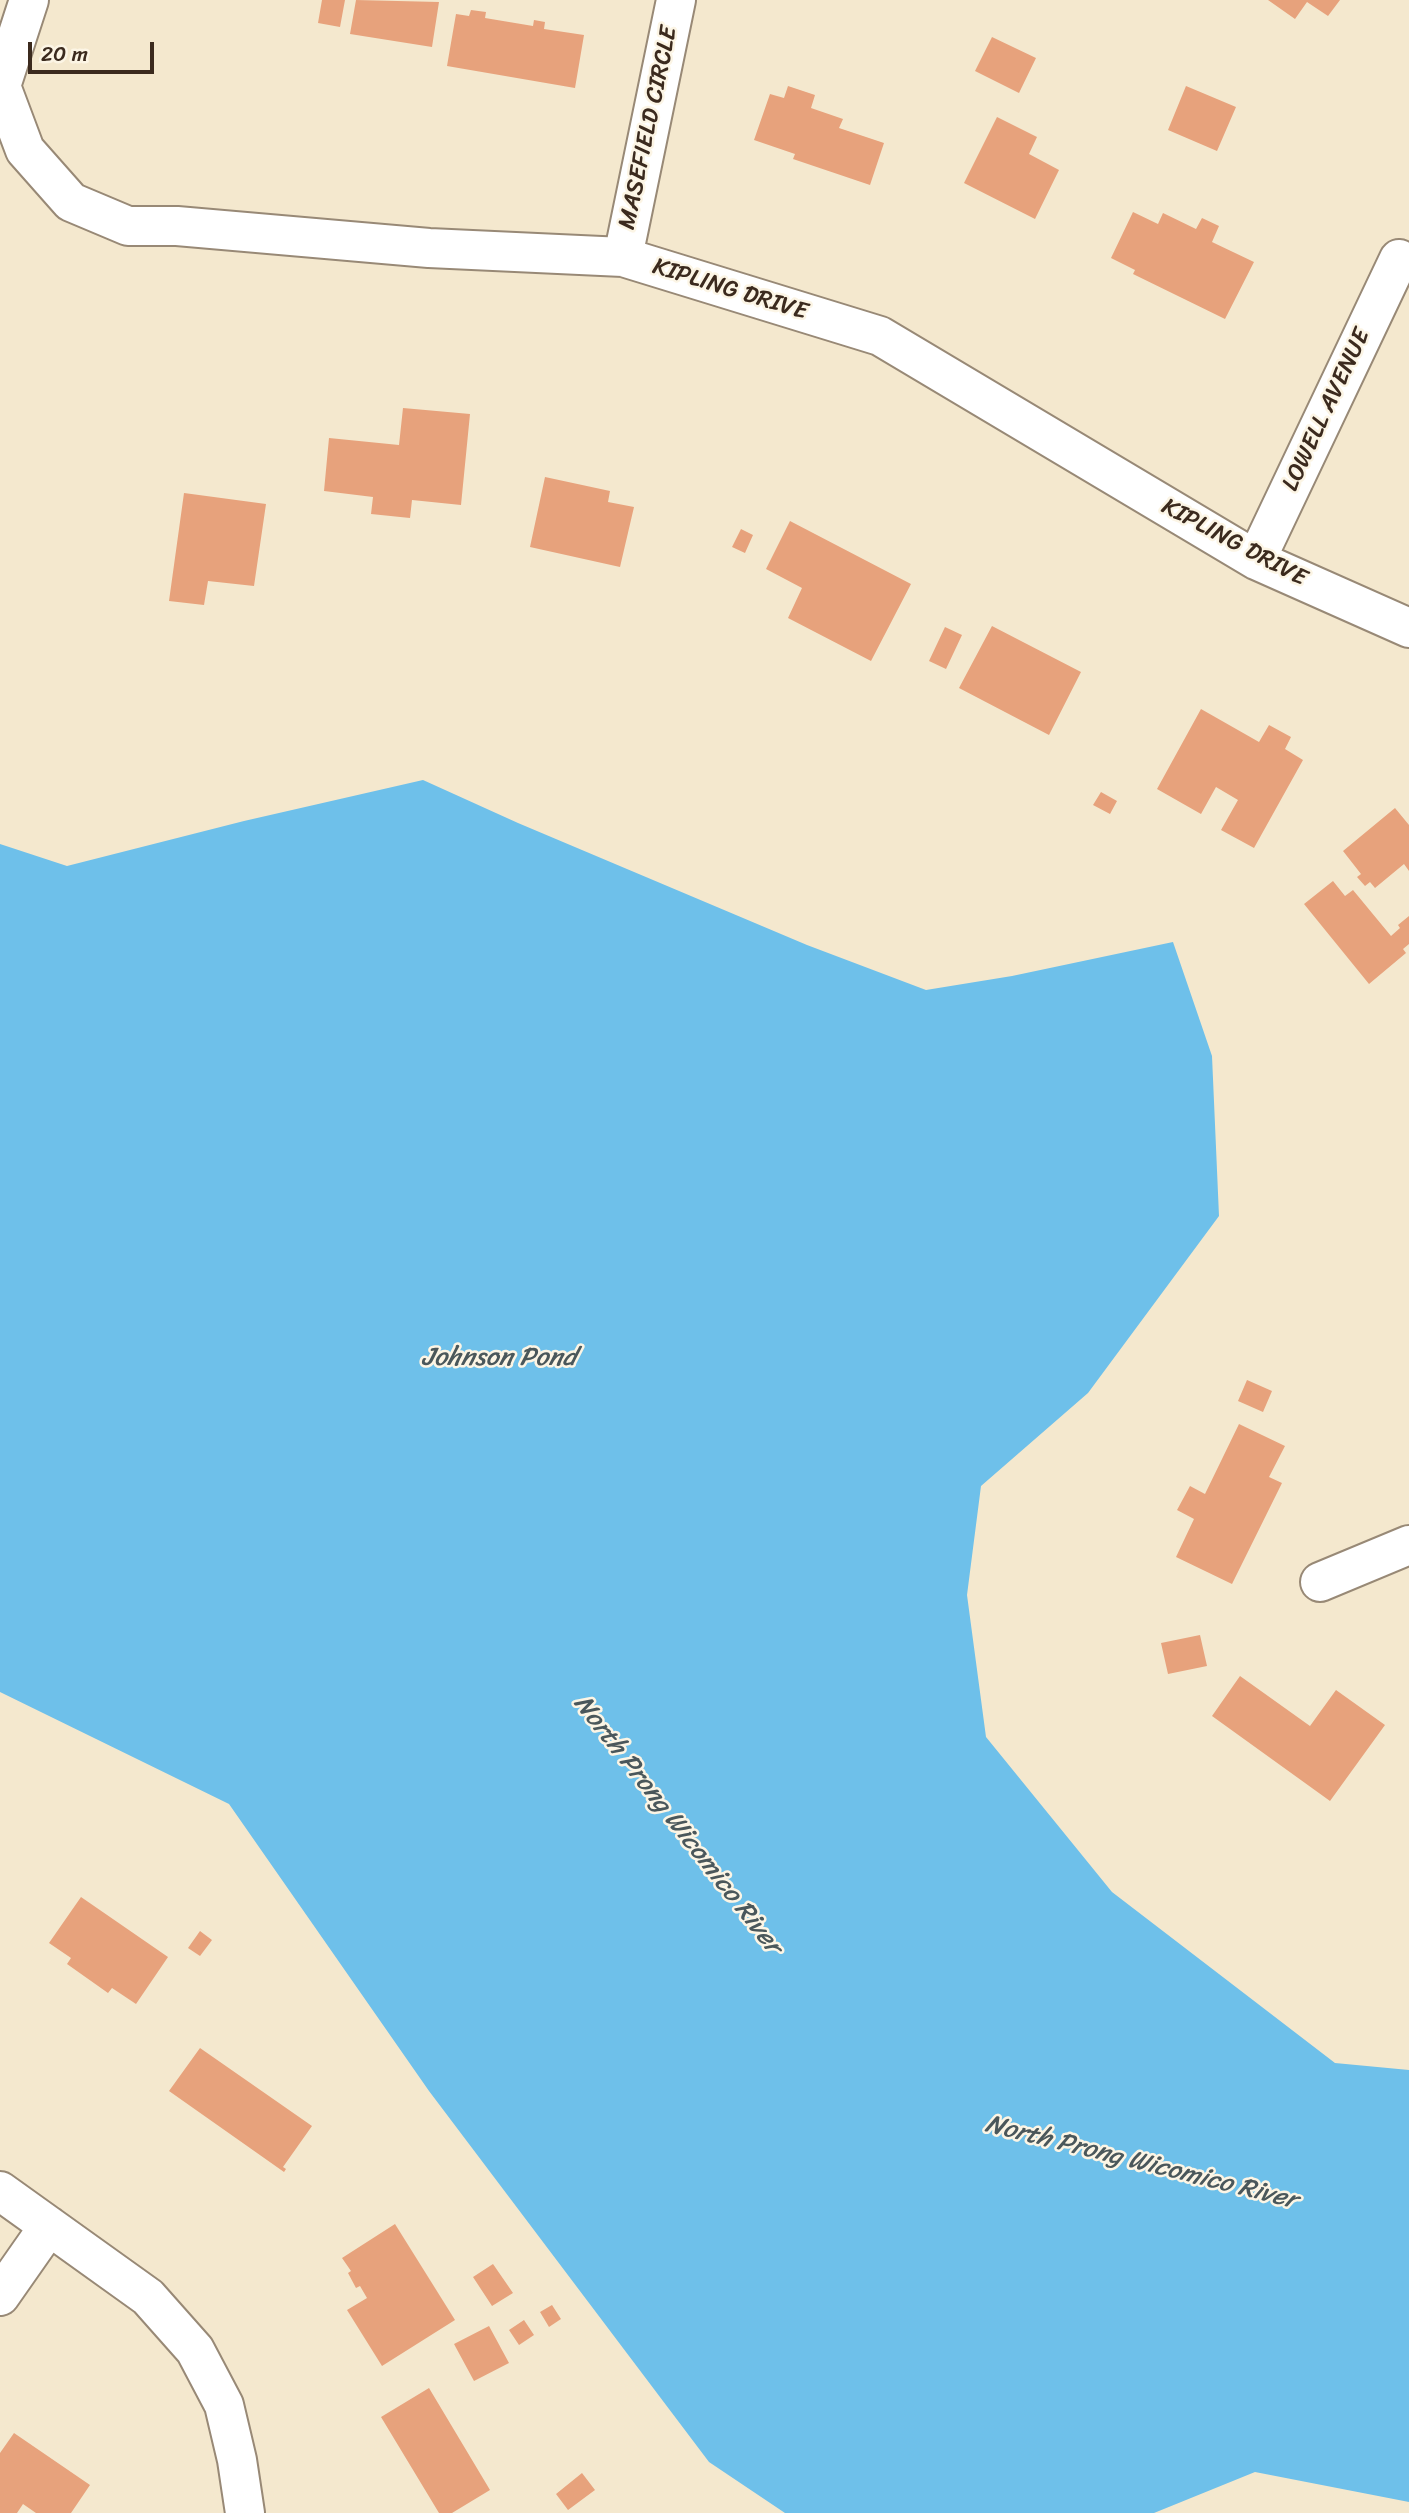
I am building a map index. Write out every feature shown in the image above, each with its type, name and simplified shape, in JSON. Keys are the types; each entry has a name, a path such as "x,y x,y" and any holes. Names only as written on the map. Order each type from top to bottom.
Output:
{"street":[{"name":"KIPLING DRIVE","path":"29,0 1,86 26,150 71,202 128,226 177,226 429,248 623,257 880,335 1256,560 1409,628"},
{"name":"MASEFIELD CIRCLE","path":"623,257 676,0"},
{"name":"LOWELL AVENUE","path":"1256,560 1398,260"},
{"path":"1320,1582 1409,1545"},
{"path":"0,2191 148,2297 194,2350 224,2404 237,2460 245,2513"},
{"path":"0,2296 49,2226"}],"water":[{"name":"Johnson Pond","path":"423,780 807,945 926,990 1012,976 1173,942 1212,1056 1219,1216 1088,1393 981,1486 967,1595 986,1737 1112,1892 1335,2063 1409,2070 1409,2502 1255,2472 1154,2513 785,2513 709,2462 429,2091 229,1804 0,1692 0,844 67,866 244,821"}],"building":[{"path":"322,0 345,0 340,27 318,23"},
{"path":"356,0 439,2 432,47 350,34"},
{"path":"1268,0 1340,0 1328,16 1307,2 1295,19"},
{"path":"471,10 486,12 485,18 533,26 534,20 545,22 544,29 584,35 575,88 447,66 456,14 469,16"},
{"path":"992,37 1036,58 1019,93 975,71"},
{"path":"788,86 815,95 811,108 843,119 839,128 884,143 870,185 793,159 795,154 754,140 770,94 784,98"},
{"path":"1186,86 1236,107 1217,151 1168,130"},
{"path":"997,117 1037,137 1029,154 1059,170 1035,219 964,183"},
{"path":"1133,212 1158,224 1163,213 1196,229 1202,218 1219,226 1212,242 1254,262 1225,319 1133,274 1135,270 1111,258"},
{"path":"403,408 470,414 461,505 412,500 410,518 371,514 373,497 324,491 329,438 399,445"},
{"path":"545,477 610,491 608,502 634,507 620,567 530,547"},
{"path":"184,493 266,504 254,586 208,581 204,605 169,601"},
{"path":"790,521 911,584 871,661 788,618 802,588 766,569"},
{"path":"741,529 753,535 745,553 732,547"},
{"path":"992,626 1081,672 1049,735 959,688"},
{"path":"945,627 962,635 946,669 929,661"},
{"path":"1201,709 1259,742 1269,725 1291,737 1285,749 1303,760 1254,848 1221,830 1238,800 1216,787 1201,814 1157,789"},
{"path":"1101,792 1117,801 1110,814 1093,805"},
{"path":"1395,808 1409,825 1409,871 1404,864 1375,888 1370,882 1365,886 1357,877 1361,874 1343,851"},
{"path":"1333,881 1345,896 1353,890 1391,936 1400,928 1398,925 1409,916 1409,944 1403,949 1406,953 1369,984 1304,904"},
{"path":"1247,1380 1272,1391 1263,1412 1238,1401"},
{"path":"1239,1424 1285,1446 1269,1477 1282,1483 1232,1584 1176,1557 1194,1519 1177,1510 1190,1486 1205,1494"},
{"path":"1200,1635 1207,1666 1168,1674 1161,1643"},
{"path":"1240,1676 1310,1726 1336,1690 1385,1725 1330,1801 1212,1716"},
{"path":"81,1897 168,1957 136,2004 112,1988 108,1993 67,1964 71,1958 49,1943"},
{"path":"200,1931 212,1940 200,1956 188,1948"},
{"path":"200,2048 312,2126 283,2167 286,2169 284,2172 169,2091"},
{"path":"395,2224 455,2320 382,2366 347,2310 367,2298 360,2286 356,2288 348,2273 351,2271 342,2258"},
{"path":"493,2264 513,2293 492,2306 473,2277"},
{"path":"552,2305 561,2319 549,2327 540,2312"},
{"path":"524,2320 534,2335 519,2345 509,2330"},
{"path":"489,2326 509,2363 474,2381 454,2344"},
{"path":"429,2388 490,2490 452,2513 439,2513 381,2417"},
{"path":"14,2433 90,2485 71,2513 36,2513 23,2504 17,2513 0,2513 0,2453"},
{"path":"582,2473 595,2490 568,2510 556,2494"}],"water label":[{"name":"North Prong Wicomico River","path":"677,1825"},
{"name":"North Prong Wicomico River","path":"1141,2163"}]}
